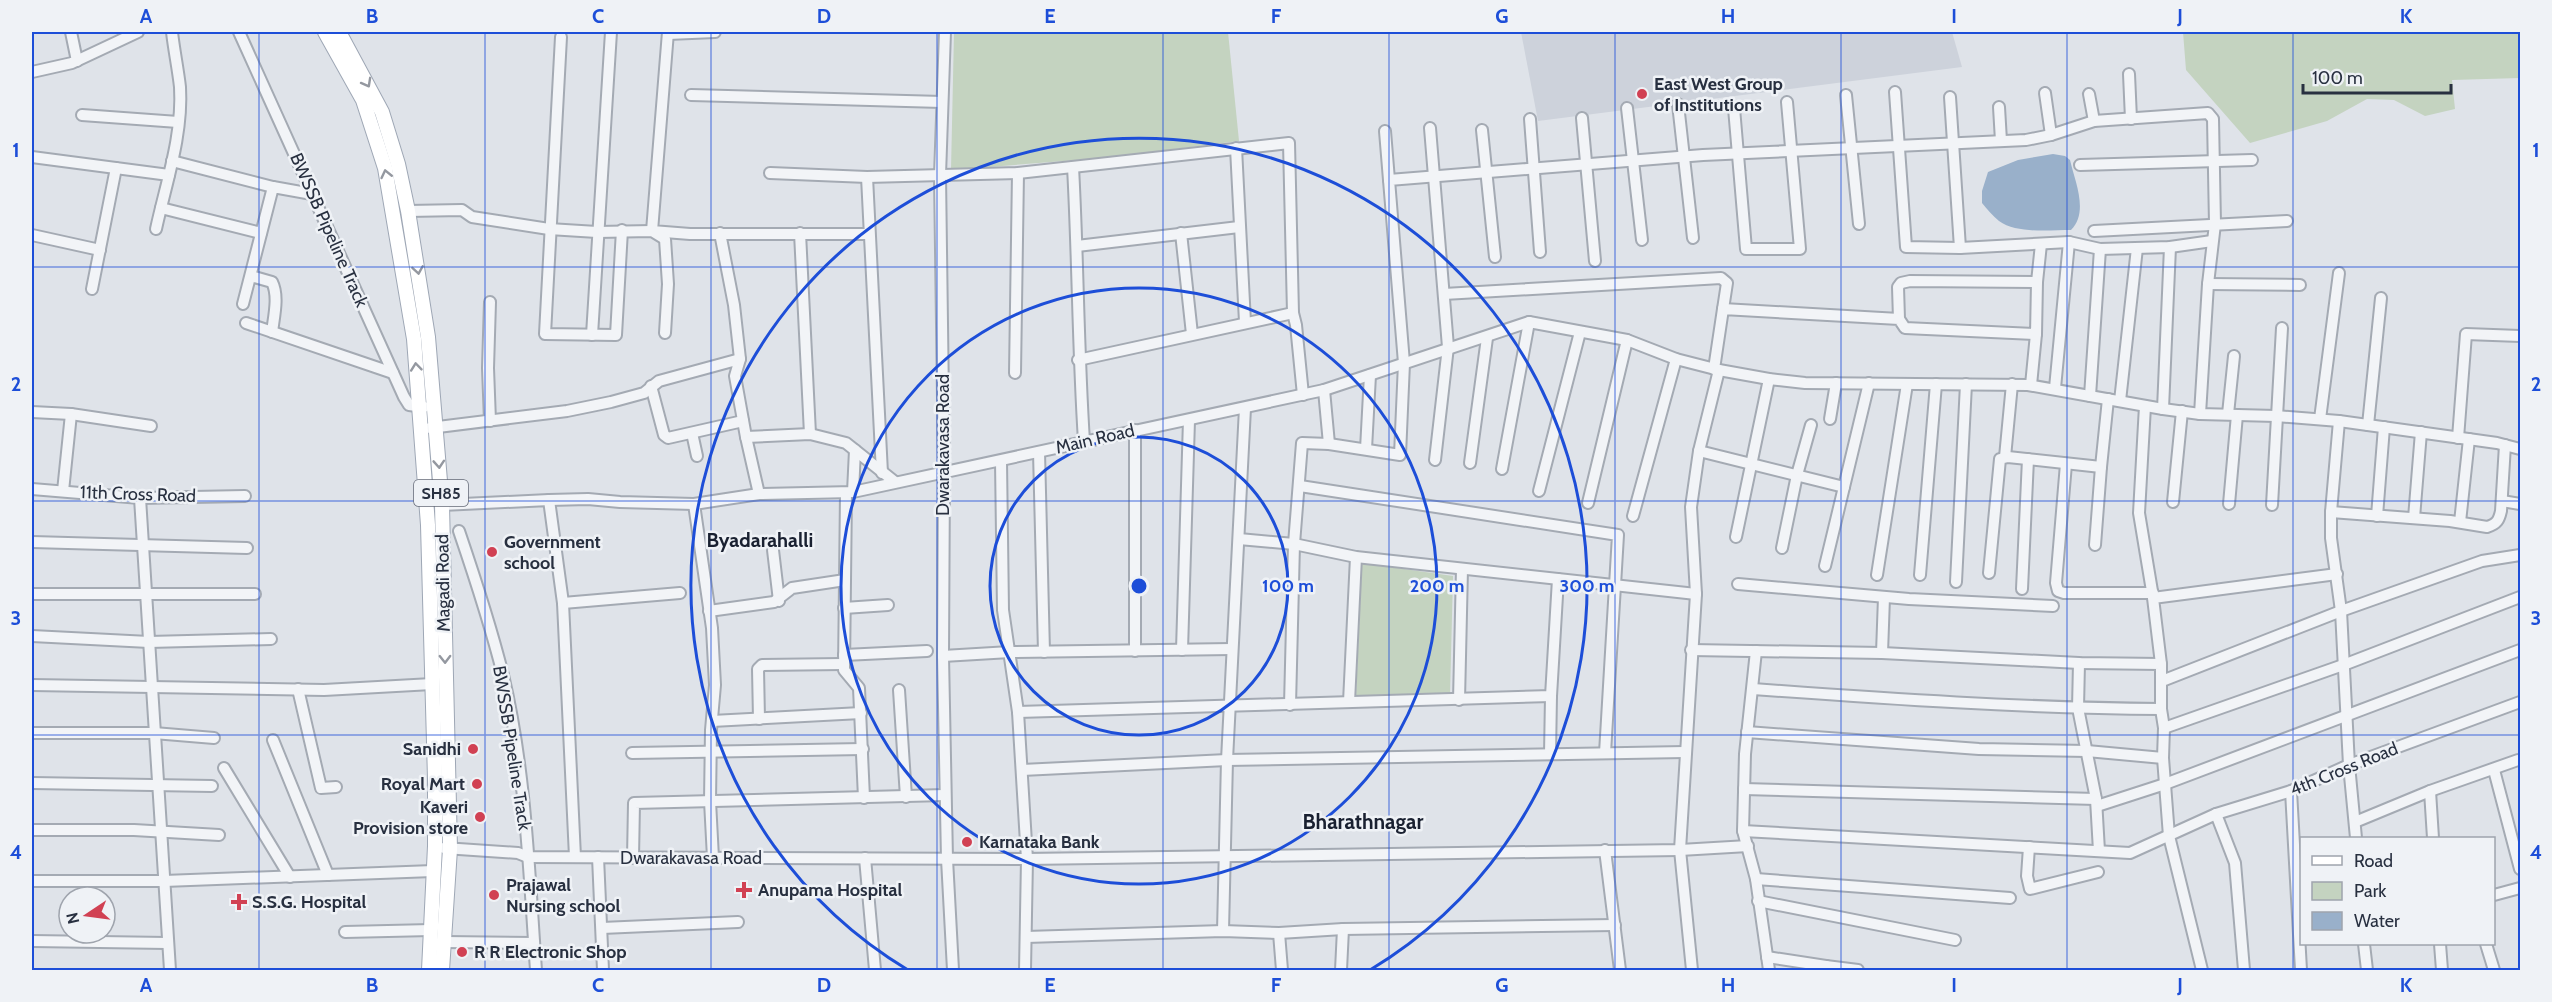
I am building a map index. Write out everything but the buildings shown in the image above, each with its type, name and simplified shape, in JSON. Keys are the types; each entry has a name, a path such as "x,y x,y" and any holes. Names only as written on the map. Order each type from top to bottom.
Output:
{"main road":[{"name":"Magadi Road","path":"325,32 363,100 385,168 427,407 437,428 442,505 450,849 441,970"},
{"name":"Magadi Road","path":"339,32 382,112 398,164 408,211 428,337 427,407 422,429 428,525 435,846 429,970"}],"street":[{"path":"71,32 77,60"},
{"path":"32,72 77,60 138,32"},
{"path":"156,229 169,176 178,122 180,88 172,32"},
{"name":"BWSSB Pipeline Track","path":"239,32 409,405 427,407"},
{"path":"592,335 611,32"},
{"path":"652,231 668,33 715,32"},
{"name":"Dwarakavasa Road","path":"945,32 940,175 944,473 943,656 947,859 953,970"},
{"path":"561,37 545,334 616,335 622,231"},
{"path":"2129,74 2131,119"},
{"path":"1895,92 1906,247 1960,248 2069,242 2100,249 2170,247 2212,242"},
{"path":"2045,93 2051,135"},
{"path":"2089,94 2094,121"},
{"path":"691,95 942,102"},
{"path":"1846,95 1859,224"},
{"path":"1950,97 1960,248"},
{"path":"1734,108 1746,249 1800,249 1787,102"},
{"path":"1678,104 1692,238"},
{"path":"1999,107 2001,141"},
{"path":"1627,108 1642,240"},
{"path":"1389,180 1738,153 2001,141 2051,135 2094,121 2208,113 2213,119 2215,224 2208,284 2199,414"},
{"path":"82,115 178,122"},
{"path":"1582,118 1595,261"},
{"path":"1530,119 1540,252"},
{"path":"1430,128 1436,176 1448,347 1435,460"},
{"path":"1482,130 1495,257"},
{"path":"1290,705 1294,544 1302,443 1329,444 1400,456 1404,363 1385,131"},
{"path":"770,173 867,177 1018,173 1288,143 1293,313 1303,395"},
{"path":"1236,148 1245,322"},
{"path":"32,157 169,176"},
{"path":"2080,165 2252,160"},
{"path":"172,161 273,187 312,194"},
{"path":"1073,166 1077,246 1078,360 1084,441"},
{"path":"92,290 116,168"},
{"path":"1016,373 1018,173"},
{"path":"867,177 882,473"},
{"path":"243,304 273,187"},
{"path":"161,208 261,232"},
{"path":"408,211 462,210 472,217 549,229 597,232 869,234"},
{"path":"2094,231 2287,221"},
{"path":"1077,246 1239,227"},
{"path":"652,231 665,239 668,284 665,333"},
{"path":"720,233 734,305 740,359 735,376 759,494"},
{"path":"800,233 810,434"},
{"path":"1181,233 1192,334"},
{"path":"32,235 100,250"},
{"path":"2055,388 2069,242"},
{"path":"2031,385 2041,244"},
{"path":"2163,409 2170,247"},
{"path":"2120,401 2137,248"},
{"path":"2090,396 2100,249"},
{"path":"2320,419 2339,273"},
{"path":"251,276 272,282 274,285 276,294 272,332"},
{"path":"1444,294 1721,279 1727,283 1717,369 1699,451 1691,507 1696,594 1680,850 1692,970"},
{"path":"2036,334 1905,328 1899,319 1898,287 1901,283 1910,281 2037,282"},
{"path":"2208,284 2300,285"},
{"path":"2368,425 2381,298"},
{"path":"490,302 488,368 490,421"},
{"path":"1723,309 1899,319"},
{"path":"1078,360 1293,313"},
{"path":"1502,469 1529,322 1627,340 1676,359 1769,379 1836,383 2031,385 2199,414 2276,416 2340,421 2520,448"},
{"name":"Main Road","path":"442,505 588,499 694,504 759,494 849,493 1324,390 1448,347 1487,338 1529,322"},
{"path":"246,323 393,373"},
{"path":"2272,505 2282,328"},
{"path":"1539,491 1580,332"},
{"path":"2460,522 2466,334 2520,336"},
{"path":"1470,463 1487,338"},
{"path":"1588,503 1627,340"},
{"path":"2229,504 2234,356"},
{"path":"422,429 611,402 637,396 659,381 740,359"},
{"path":"1633,516 1676,359"},
{"path":"1366,449 1370,375"},
{"path":"1736,537 1769,379"},
{"path":"1830,419 1836,383"},
{"path":"1825,566 1869,383"},
{"path":"1877,575 1907,384"},
{"path":"1920,574 1936,384"},
{"path":"1956,582 1966,384"},
{"path":"2005,456 2012,384"},
{"path":"651,386 665,438 743,421"},
{"path":"1324,390 1329,444"},
{"path":"2095,545 2108,399"},
{"path":"2145,406 2139,513 2153,595 2161,664 2163,758 2169,836 2202,970"},
{"path":"1223,931 1227,760 1245,408"},
{"path":"2173,502 2182,411"},
{"path":"32,412 71,414 151,426"},
{"path":"63,491 71,414"},
{"path":"1182,650 1189,420"},
{"path":"2340,421 2331,512 2332,552 2337,574 2346,664 2349,765 2356,837"},
{"path":"1782,548 1797,475 1811,425"},
{"path":"2377,516 2384,427"},
{"path":"1135,430 1135,651"},
{"path":"2414,518 2421,432"},
{"path":"692,433 697,456"},
{"path":"746,437 810,434 846,443 895,482"},
{"path":"2331,512 2460,522 2487,527 2493,525 2498,520 2502,501 2505,445"},
{"path":"855,450 849,493 844,580 843,670 859,688 864,798"},
{"path":"1699,451 1845,486"},
{"path":"1039,452 1044,652"},
{"path":"1989,573 2000,459 2005,456 2101,467"},
{"path":"2022,589 2028,459"},
{"path":"1001,461 1003,610 1018,712 1027,859 1025,970"},
{"path":"2066,464 2056,583 2058,591 2153,595 2337,574"},
{"path":"1300,486 1618,535 1605,753"},
{"name":"11th Cross Road","path":"32,489 140,498 245,496"},
{"path":"140,498 170,970"},
{"path":"549,500 564,603 575,857"},
{"path":"2502,501 2520,504"},
{"path":"694,504 709,611 715,685 710,801 713,858"},
{"name":"BWSSB Pipeline Track","path":"459,531 503,676 517,754 528,857 536,970"},
{"path":"1239,539 1294,544 1356,557 1614,583 1696,594"},
{"path":"32,542 247,548"},
{"path":"773,550 779,601"},
{"path":"2162,681 2341,611 2482,561 2520,555"},
{"path":"1349,702 1356,557"},
{"path":"1459,700 1462,569"},
{"path":"1550,754 1557,579"},
{"path":"709,611 779,601 792,588 844,580"},
{"path":"1738,584 1884,597 2053,606"},
{"path":"564,603 680,593"},
{"path":"32,594 146,596 255,594"},
{"path":"1882,652 1884,597"},
{"path":"2164,728 2346,664 2520,597"},
{"path":"844,608 888,605"},
{"path":"32,636 149,642 271,639"},
{"path":"943,656 1010,652 1232,649"},
{"path":"1691,650 1882,652 2079,663 2161,664"},
{"path":"1744,789 2097,802 2165,784 2520,650"},
{"path":"759,719 758,669 762,665 844,660 927,651"},
{"path":"1756,651 1747,732 1743,831 1755,879 1769,970"},
{"path":"2079,663 2078,708 2097,802 2099,851"},
{"path":"32,685 298,689 432,684"},
{"path":"298,689 321,788 336,787"},
{"path":"1753,689 2078,708 2161,709"},
{"path":"899,690 906,797"},
{"path":"1018,712 1551,696"},
{"name":"4th Cross Road","path":"1743,831 2130,852 2216,814 2291,791 2349,765 2520,702"},
{"path":"712,721 861,713"},
{"path":"1747,732 1979,749 2087,752 2163,758"},
{"path":"32,733 154,734 214,738"},
{"path":"273,740 328,875"},
{"path":"632,753 863,749"},
{"path":"1022,770 1227,760 1685,752"},
{"path":"2355,822 2430,791 2518,760"},
{"path":"224,768 290,877"},
{"path":"2494,770 2520,869"},
{"path":"32,783 212,786"},
{"path":"2291,791 2301,970"},
{"path":"2430,791 2433,837"},
{"path":"633,858 634,803 945,795"},
{"path":"2216,814 2235,863 2244,970"},
{"path":"32,830 160,831 219,835"},
{"name":"Dwarakavasa Road","path":"435,846 518,853 528,857 947,859"},
{"path":"947,859 1680,850 1748,846"},
{"path":"2029,847 2027,876 2030,889 2098,872"},
{"path":"1605,850 1620,970"},
{"path":"598,857 603,970"},
{"path":"865,858 875,970"},
{"path":"32,881 164,881 433,872"},
{"path":"1755,879 2010,898"},
{"path":"2495,895 2520,888"},
{"path":"1758,901 1955,940"},
{"path":"602,928 738,922"},
{"path":"1026,937 1223,931 1279,933 1343,928 1615,925"},
{"path":"1341,970 1343,928"},
{"path":"345,932 431,930"},
{"path":"1279,933 1282,970"},
{"path":"32,940 167,943"},
{"path":"444,942 534,943"},
{"path":"2364,945 2367,970"},
{"path":"2440,945 2442,970"},
{"path":"2486,945 2494,970"},
{"path":"1767,957 1826,968 1858,970"}],"shaded area":[{"name":"East West Group of Institutions","path":"1521,32 1952,32 1962,67 1538,121"}],"green space":[{"path":"1228,32 1239,141 1102,158 951,170 954,33"},
{"path":"2183,32 2520,32 2520,78 2452,80 2455,109 2425,116 2394,100 2367,99 2327,121 2250,143 2186,70"},
{"path":"1362,563 1453,576 1450,695 1356,696"}],"water":[{"path":"2053,154 2065,156 2070,160 2077,187 2079,215 2071,230 2015,228 1999,221 1982,203 1982,191 1988,172 2018,160"}],"place":[{"name":"East West Group of Institutions","path":"1642,94"},
{"name":"Government school","path":"492,552"},
{"name":"Sanidhi","path":"473,749"},
{"name":"Royal Mart","path":"477,784"},
{"name":"Kaveri Provision store","path":"480,817"},
{"name":"Karnataka Bank","path":"967,842"},
{"name":"Anupama Hospital","path":"744,890"},
{"name":"Prajawal Nursing school","path":"494,895"},
{"name":"S.S.G. Hospital","path":"239,902"},
{"name":"R R Electronic Shop","path":"462,952"}],"district":[{"name":"Byadarahalli","path":"760,540"},
{"name":"Bharathnagar","path":"1363,821"}]}
